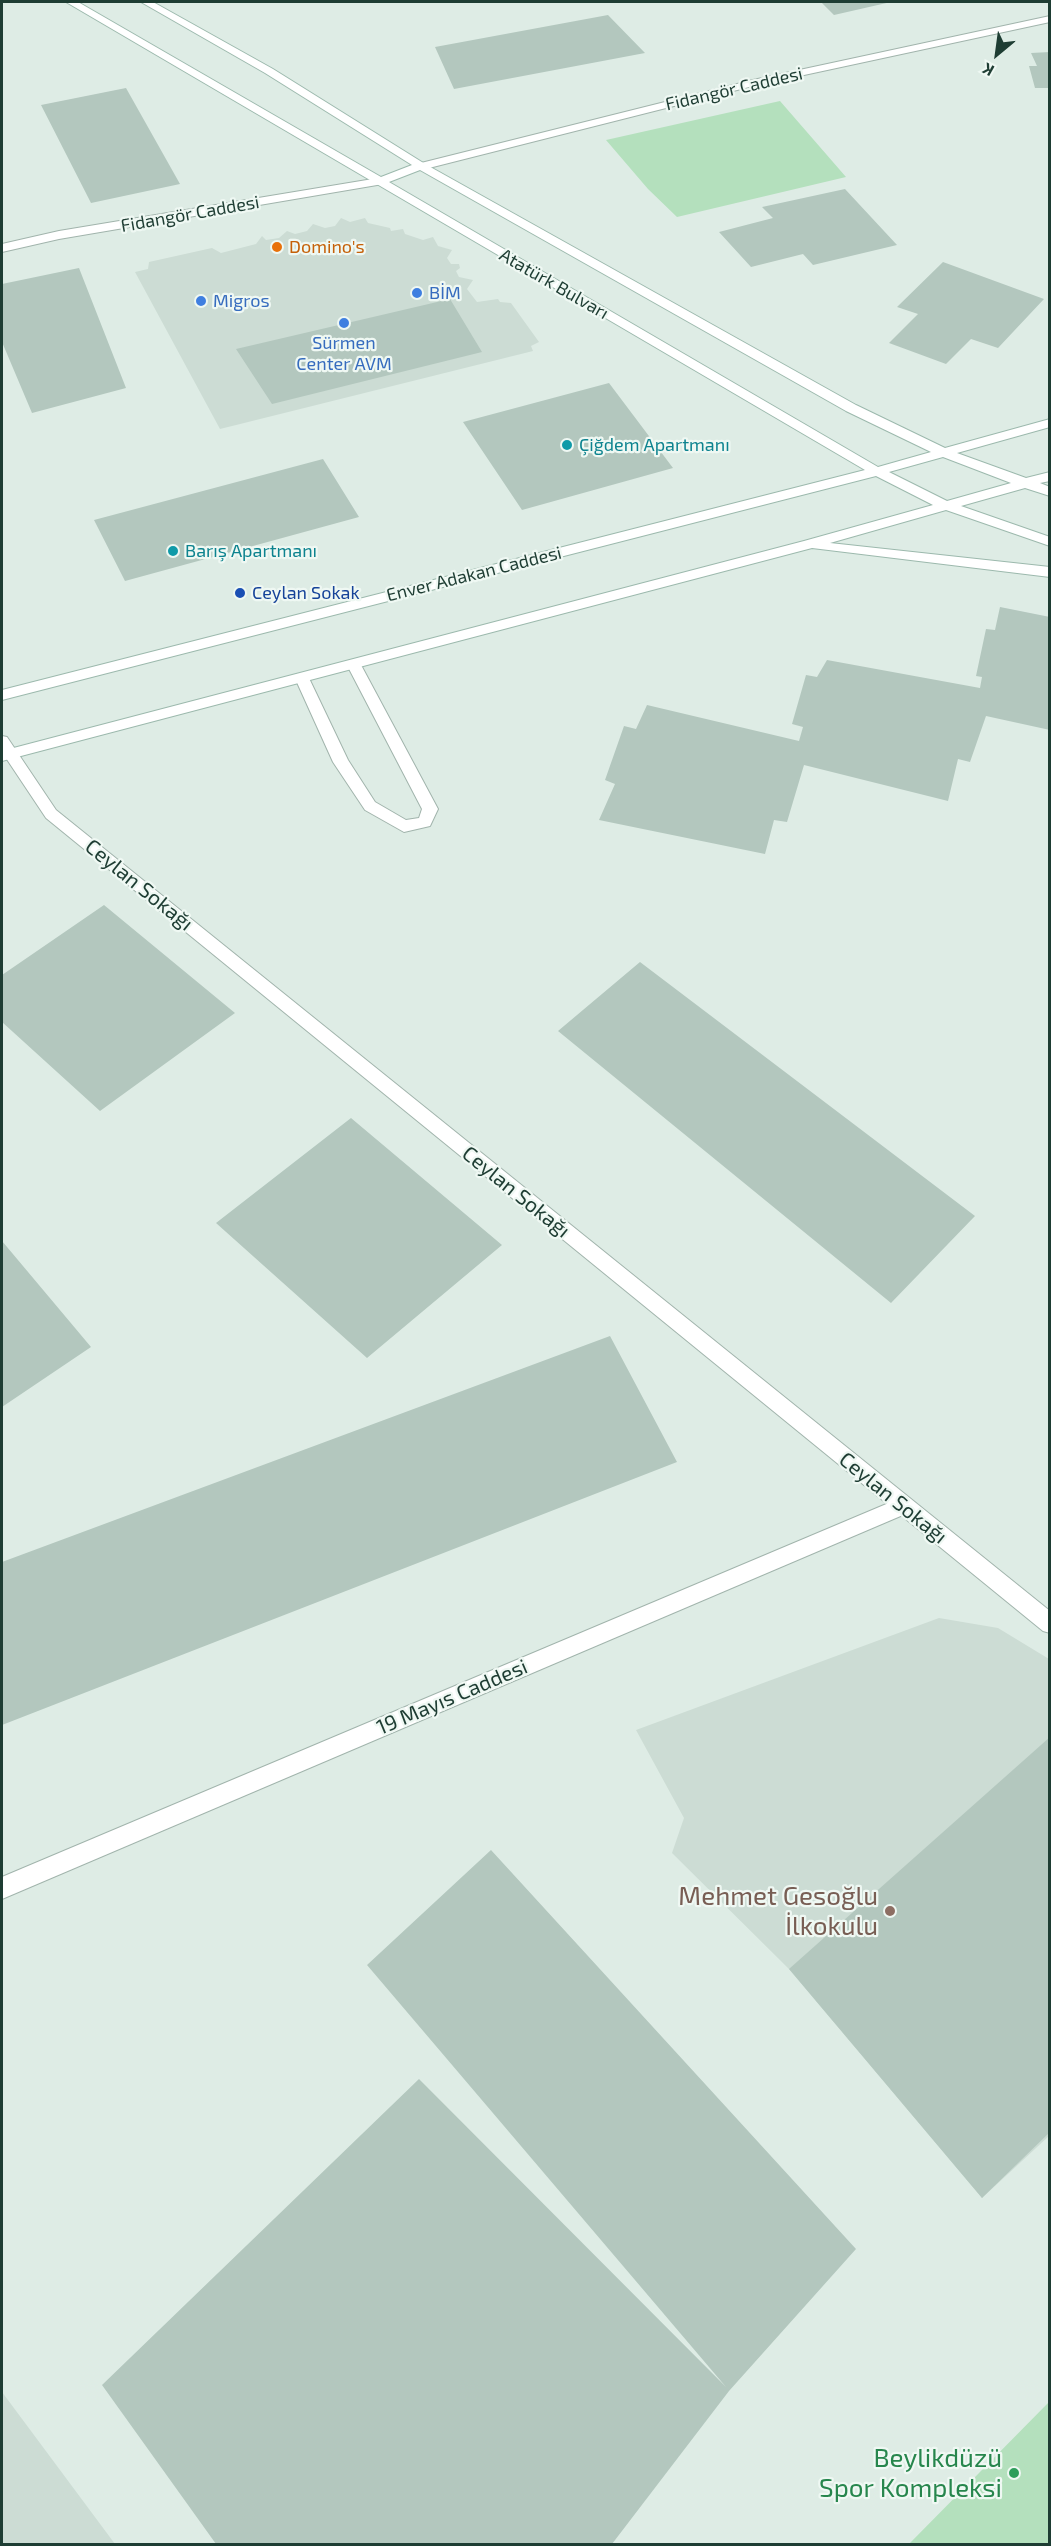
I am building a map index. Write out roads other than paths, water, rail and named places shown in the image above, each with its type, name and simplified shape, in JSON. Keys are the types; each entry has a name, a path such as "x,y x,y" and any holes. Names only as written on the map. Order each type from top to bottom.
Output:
{"main road":[{"name":"Atatürk Bulvarı","path":"71,2 876,471 943,504 1050,542"},
{"name":"Atatürk Bulvarı","path":"146,2 269,71 421,166 851,408 944,453 1050,492"},
{"name":"Fidangör Caddesi","path":"2,248 58,236 379,182 421,166 753,83 1050,19"},
{"path":"944,453 1050,423"},
{"name":"Enver Adakan Caddesi","path":"2,695 944,453"},
{"path":"4,750 354,665 807,545 943,504 1028,484 1050,476"},
{"path":"807,545 1050,572"},
{"path":"302,678 341,762 370,806 404,826 425,822 430,809 354,665"},
{"name":"Ceylan Sokağı","path":"4,750 51,814 1050,1624"},
{"name":"19 Mayıs Caddesi","path":"2,1888 903,1506"}],"place":[{"name":"Domino's","path":"277,247"},
{"name":"BİM","path":"417,293"},
{"name":"Migros","path":"201,301"},
{"name":"Sürmen Center AVM","path":"344,323"},
{"name":"Çiğdem Apartmanı","path":"567,445"},
{"name":"Barış Apartmanı","path":"173,551"},
{"name":"Ceylan Sokak","path":"240,593"},
{"name":"Mehmet Gesoğlu İlkokulu","path":"890,1911"},
{"name":"Beylikdüzü Spor Kompleksi","path":"1014,2473"}]}
